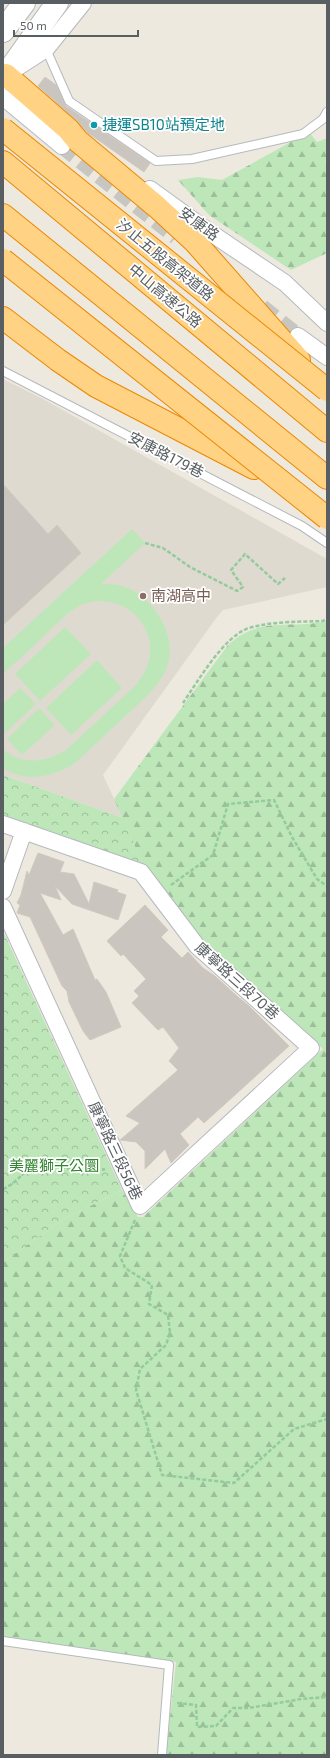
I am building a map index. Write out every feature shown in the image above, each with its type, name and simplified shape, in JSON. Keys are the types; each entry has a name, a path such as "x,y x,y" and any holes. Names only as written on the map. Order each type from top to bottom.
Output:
{"highway":[{"path":"4,76 65,138 78,141 157,207 195,242 327,391"},
{"name":"汐止五股高架道路","path":"3,129 327,391"},
{"name":"中山高速公路","path":"3,162 327,431"},
{"path":"3,215 327,478"},
{"path":"3,260 327,518"},
{"path":"3,318 58,360 96,386 222,450 327,508"}],"main road":[{"path":"3,31 24,3"},
{"path":"4,76 58,3"}],"street":[{"path":"4,76 46,49 83,3"},
{"name":"安康路","path":"3,97 65,138 109,153 147,186 208,231 285,283 327,323"},
{"path":"298,336 327,357"},
{"name":"康寧路三段70巷","path":"3,824 141,872 196,946 311,1048"},
{"path":"3,891 24,832"},
{"name":"康寧路三段56巷","path":"3,907 140,1206 311,1048"}],"lane":[{"path":"46,49 69,101 156,161 192,159 303,134 322,119 327,112"},
{"name":"安康路179巷","path":"3,370 302,526 327,543"},
{"path":"3,1641 169,1665 162,1755"}],"path":[{"path":"145,543 162,548 190,567 238,591 243,587 231,570 245,554 278,584 285,578"},
{"path":"183,703 224,646 248,628 267,624 323,621 327,618"},
{"path":"158,894 213,855 228,804 274,800 292,837 317,879 327,886"},
{"path":"3,1189 14,1182 25,1171 40,1164 89,1173 97,1172 120,1162"},
{"path":"140,1206 120,1256 125,1268 152,1285 149,1304 168,1315 170,1333 166,1345 140,1369 136,1390 162,1475 234,1483 294,1429 327,1419"},
{"path":"166,1702 196,1705 197,1727 216,1726 233,1708 249,1708 301,1699 327,1697"}],"shaded area":[{"name":"南湖高中","path":"3,379 43,399 327,559 327,587 223,610 217,617 103,775 123,818 3,775"}],"green space":[{"path":"309,132 317,142 327,138 327,159 325,162 327,164 327,253 291,270 209,215 178,180 198,177 222,180"},
{"path":"132,529 145,543 101,584 118,585 128,588 138,593 155,609 166,630 169,641 170,653 168,664 164,673 157,685 148,695 75,763 49,775 30,777 12,773 3,768 3,749 18,758 25,760 41,760 65,751 137,684 146,669 150,657 149,641 146,630 140,620 132,612 122,606 111,602 99,601 87,603 75,608 3,674 3,648"},
{"path":"327,621 327,1755 166,1755 176,1662 3,1638 3,1262 64,1219 122,1190 138,1217 143,1217 323,1049 199,936 143,865 114,799 228,645 240,636 252,630 264,627"},
{"path":"65,627 91,654 40,701 15,674"},
{"path":"97,660 122,688 71,735 46,708"},
{"path":"20,688 36,704 3,735 3,704"},
{"path":"39,708 55,725 22,755 7,739"},
{"path":"3,775 123,818 143,865 3,816"},
{"name":"美麗獅子公圜","path":"3,931 122,1190 64,1219 3,1262"}],"building":[{"path":"45,77 56,85 66,106 150,163 144,172 88,133 76,120 38,86"},
{"path":"3,484 48,534 57,525 81,553 3,625"},
{"path":"38,853 64,862 60,872 74,874 89,904 94,882 118,890 117,892 126,895 118,920 72,904 55,886 61,900 40,893 63,935 73,929 95,980 97,979 106,992 121,1027 90,1040 83,1031 69,1002 67,991 62,986 30,917 17,913 20,905 17,903 21,895 27,871 29,875"},
{"path":"145,905 168,930 161,937 182,958 188,952 203,968 215,976 248,1005 289,1046 204,1123 198,1117 180,1134 189,1145 171,1163 165,1149 145,1169 145,1151 136,1142 120,1140 140,1123 126,1116 178,1070 169,1061 179,1048 163,1027 158,1030 132,1003 139,996 134,991 146,979 123,954 121,956 107,941"}],"tunnel":[{"path":"62,146 176,237"},
{"path":"262,307 298,336"}],"place":[{"name":"捷運SB10站預定地","path":"94,125"},
{"name":"南湖高中","path":"143,596"}]}
